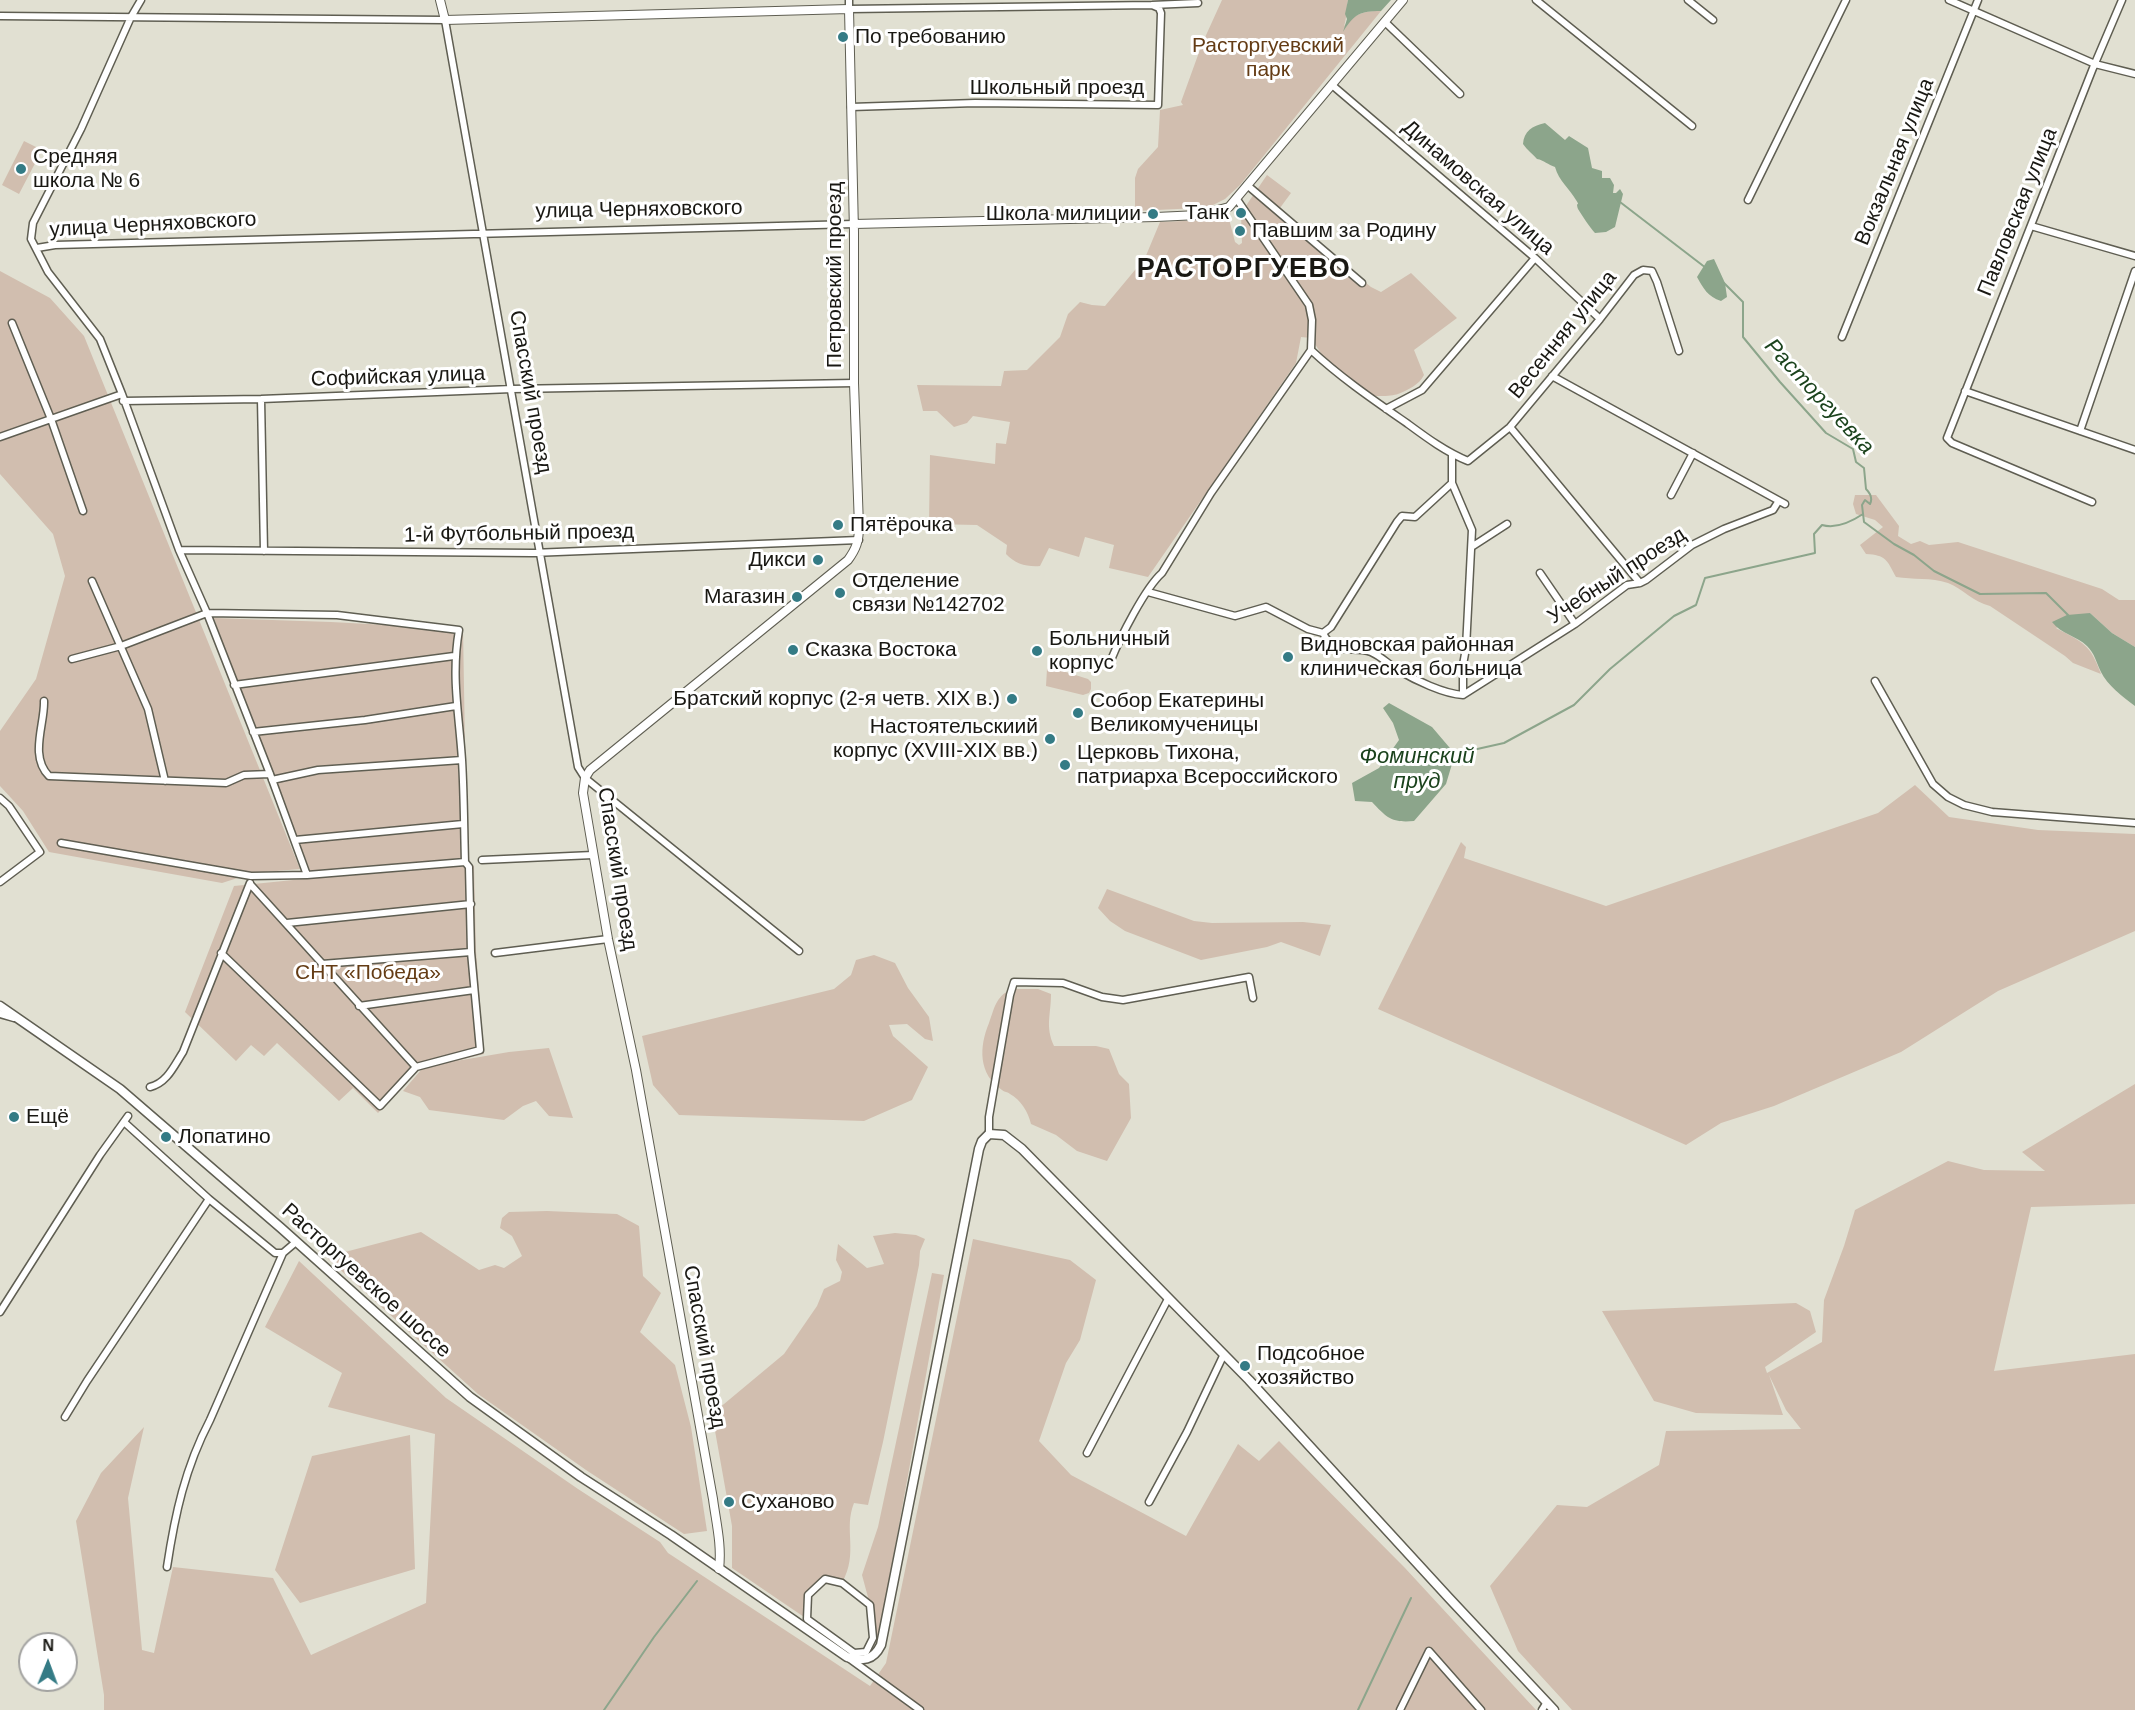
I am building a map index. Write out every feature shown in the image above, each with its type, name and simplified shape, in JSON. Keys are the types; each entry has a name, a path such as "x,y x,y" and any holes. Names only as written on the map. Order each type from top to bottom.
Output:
{"main road":[{"name":"Расторгуевское шоссе","path":"0,1006 120,1089 470,1397 581,1477 671,1535 847,1657"},
{"path":"847,1657 865,1660 877,1653 881,1645 982,1141 989,1134 1004,1135 1013,1140 1224,1354 1544,1706 1554,1710"}],"street":[{"path":"141,0 131,17 81,129 33,224 32,239 48,272 100,339 179,550 207,614 307,875"},
{"name":"Спасский проезд","path":"440,0 512,389 578,767 585,778 583,793 593,855 645,1124 719,1534 719,1569"},
{"path":"849,0 849,9"},
{"path":"1536,0 1692,126"},
{"path":"1688,0 1713,20"},
{"path":"1748,200 1846,0"},
{"path":"1949,0 2095,64 2135,74"},
{"name":"Вокзальная улица","path":"1842,337 1978,0"},
{"name":"Павловская улица","path":"2092,502 1952,443 1947,438 2122,0"},
{"name":"улица Черняховского","path":"37,248 55,245 483,232 1189,216 1214,212 1229,207 1402,1"},
{"path":"0,16 445,20 849,9 1198,3"},
{"name":"Школьный проезд","path":"851,107 975,103 1158,105 1161,13 1159,8 1152,5"},
{"name":"Петровский проезд","path":"849,9 854,224 854,383 859,540"},
{"path":"1385,22 1460,94"},
{"name":"Динамовская улица","path":"1332,86 1536,258 1600,319"},
{"path":"1247,185 1362,283"},
{"path":"1111,660 1138,606 1211,493 1311,350 1312,320 1309,305 1236,198"},
{"path":"2031,226 2135,256"},
{"path":"1386,409 1422,390 1536,258"},
{"name":"Весенняя улица","path":"1452,455 1468,461 1510,427 1634,275 1643,270 1652,271 1657,282 1679,351"},
{"path":"2080,431 2135,271"},
{"path":"12,323 51,419 83,511"},
{"path":"1148,592 1235,616 1266,608 1308,629 1323,633 1327,641 1335,648 1370,651 1398,670 1451,694 1463,695 1462,665 1466,648 1473,546 1472,530 1452,483 1452,455 1386,409 1311,350"},
{"path":"1552,376 1693,453 1671,495"},
{"name":"Софийская улица","path":"0,437 122,398 261,399 512,389 854,383"},
{"path":"1965,391 2135,450"},
{"path":"261,399 264,551"},
{"path":"1510,427 1640,583"},
{"name":"Учебный проезд","path":"1463,695 1575,624 1627,585 1640,583 1692,545 1724,529 1773,510 1782,503 1693,453"},
{"path":"1323,633 1331,627 1402,516 1415,517 1452,483"},
{"path":"1473,546 1507,524"},
{"path":"799,951 585,778 590,770 848,560 859,540"},
{"name":"1-й Футбольный проезд","path":"179,550 541,552 859,540"},
{"path":"1540,573 1575,624"},
{"path":"92,581 148,709 165,781"},
{"path":"72,659 121,646 207,614 337,615 459,630 454,656 456,706 462,760 464,824 471,904 471,952 480,1050 416,1067 380,1106 221,953"},
{"path":"234,685 454,656"},
{"path":"1875,681 1933,784 1948,797 1964,805 1992,812 2135,823"},
{"path":"44,701 45,712 39,727 41,763 42,769 49,776 226,783 244,775 271,777 318,770 462,760"},
{"path":"253,732 365,720 456,706"},
{"path":"0,798 9,806 40,852 0,882"},
{"path":"295,840 464,824"},
{"path":"61,843 251,876 307,875 467,865"},
{"path":"482,860 593,855"},
{"path":"150,1087 158,1085 168,1076 183,1052 250,884 251,876"},
{"path":"250,884 416,1067"},
{"path":"286,923 471,904"},
{"path":"495,953 608,939"},
{"path":"322,964 471,952"},
{"path":"989,1134 989,1117 1014,982 1064,982 1102,997 1123,1000 1249,977 1253,998"},
{"path":"359,1006 474,990"},
{"path":"0,1014 23,1022"},
{"path":"0,1312 100,1155 126,1119 209,1199 275,1252 283,1253"},
{"path":"65,1417 209,1199"},
{"path":"167,1567 180,1492 198,1442 210,1420 283,1253 296,1242"},
{"path":"1087,1453 1168,1299"},
{"path":"1149,1502 1224,1354"},
{"path":"825,1579 842,1582 870,1605 873,1638 866,1652 854,1653 807,1619 808,1595 825,1579"},
{"path":"1400,1710 1429,1651 1477,1708"},
{"path":"847,1657 920,1710"}],"green space":[{"name":"Расторгуевский парк","path":"1222,0 1348,0 1344,26 1352,18 1361,14 1381,11 1240,185 1225,199 1211,206 1199,208 1135,211 1135,178 1138,169 1158,147 1160,110 1183,105 1181,102 1202,44"},
{"path":"24,141 42,150 19,194 2,185"},
{"path":"1267,175 1291,193 1277,212 1371,287 1381,292 1411,273 1457,318 1414,350 1424,375 1419,382 1394,395 1360,394 1337,374 1311,338 1301,337 1296,363 1148,577 1109,568 1114,545 1085,537 1079,557 1049,548 1040,566 1030,566 1017,562 1006,554 1007,545 977,525 929,524 930,455 995,464 996,443 1006,444 1010,422 973,416 967,423 954,427 937,411 923,411 917,385 1001,386 1004,371 1027,370 1060,337 1068,314 1080,302 1105,306 1145,258 1160,222 1229,219 1235,242 1239,245 1242,243 1241,213"},
{"path":"0,271 50,298 84,336 300,869 253,873 222,883 49,852 23,811 0,786 0,731 36,679 65,576 53,534 0,474"},
{"path":"1855,495 1876,495 1899,526 1898,536 1911,544 1920,541 1929,545 1958,542 2102,589 2119,600 2135,600 2135,647 2112,633 2090,613 2056,628 2085,645 2101,674 2073,663 1990,606 1978,602 1948,583 1896,577 1882,557 1866,554 1860,545 1883,527 1875,520 1856,514 1853,504"},
{"name":"СНТ «Победа»","path":"214,618 463,629 467,862 474,866 476,951 484,1054 456,1061 549,1048 573,1118 549,1116 536,1101 523,1106 504,1120 429,1110 420,1097 403,1091 421,1070 417,1071 378,1113 353,1088 339,1101 277,1043 264,1056 251,1045 236,1061 185,1012 234,886 313,878 236,683"},
{"path":"1050,667 1088,679 1091,682 1089,693 1083,695 1046,686 1047,669"},
{"path":"1915,785 1949,817 2038,830 2135,834 2135,931 1998,991 1901,1052 1774,1106 1721,1123 1686,1145 1378,1009 1461,842 1466,847 1464,858 1606,906 1878,813"},
{"path":"1107,889 1194,921 1212,923 1303,922 1331,925 1320,956 1281,942 1267,947 1201,960 1125,931 1110,921 1098,908"},
{"path":"874,955 895,963 908,988 929,1017 933,1041 925,1039 907,1024 889,1025 893,1036 928,1067 912,1100 864,1121 679,1115 653,1085 642,1036 834,989 851,975 856,960"},
{"path":"1011,989 1038,989 1051,994 1049,1026 1054,1046 1096,1046 1109,1049 1119,1074 1129,1084 1131,1118 1107,1161 1077,1151 1056,1135 1031,1124 1021,1103 994,1084 988,1076 983,1060 983,1041 996,1003"},
{"path":"2135,1084 2135,1204 2031,1207 1994,1371 2135,1354 2135,1710 1572,1710 1518,1651 1490,1586 1557,1505 1587,1507 1659,1465 1666,1431 1801,1429 1786,1410 1769,1375 1783,1415 1696,1413 1654,1401 1602,1311 1796,1303 1810,1311 1816,1332 1765,1367 1767,1373 1822,1342 1824,1300 1855,1210 1948,1161 1984,1170 2045,1171 2022,1152"},
{"path":"509,1212 617,1214 639,1226 643,1276 661,1293 640,1332 675,1365 691,1427 707,1531 684,1534 586,1470 478,1394 326,1257 421,1232 479,1270 495,1265 504,1268 522,1256 512,1236 500,1228 502,1218"},
{"path":"895,1233 916,1235 925,1239 920,1251 883,1442 868,1505 854,1503 851,1513 850,1561 847,1572 842,1583 825,1579 808,1595 807,1619 732,1568 732,1526 712,1414 784,1354 817,1306 824,1289 840,1281 842,1272 836,1260 838,1244 867,1268 884,1264 873,1236"},
{"path":"973,1239 1070,1260 1096,1280 1080,1340 1066,1363 1039,1441 1071,1475 1186,1536 1238,1444 1259,1461 1279,1441 1405,1568 1536,1710 104,1710 104,1695 76,1521 101,1473 144,1427 128,1498 142,1650 154,1653 173,1567 273,1578 311,1655 426,1603 435,1434 328,1407 342,1373 265,1327 299,1261 446,1398 578,1489 660,1542 668,1553 870,1686 886,1663"},
{"path":"932,1273 944,1275 878,1642 873,1638 872,1612 862,1575 878,1527"},
{"path":"410,1435 415,1569 300,1603 275,1570 312,1456"}],"water":[{"path":"1348,0 1391,0 1381,11 1368,12 1354,17 1343,32 1347,19 1345,14"},
{"path":"1545,123 1565,140 1569,136 1588,148 1592,168 1602,171 1602,178 1610,178 1614,185 1613,193 1620,189 1623,194 1615,227 1606,232 1595,233 1578,209 1577,202 1555,167 1537,159 1523,144 1530,130"},
{"path":"1714,259 1725,283 1727,297 1721,301 1709,295 1697,277 1707,261"},
{"path":"2090,613 2112,633 2135,647 2135,706 2107,682 2087,646 2052,622 2067,615"},
{"name":"Фоминский пруд","path":"1389,703 1432,727 1455,754 1446,784 1414,821 1395,820 1386,816 1372,802 1355,801 1352,783 1379,768 1399,740 1393,723 1383,708"}],"waterway":[{"name":"Расторгуевка","path":"1620,202 1706,268"},
{"name":"Расторгуевка","path":"1724,283 1743,302 1743,337 1826,433 1853,449 1856,462 1864,468 1866,489 1871,498 1870,504 1865,500 1862,505 1864,522 1934,571 1980,594 2046,593 2070,617"},
{"path":"1455,754 1504,743 1574,705 1610,669 1674,616 1696,605 1705,578 1815,553 1814,534 1822,525 1843,524 1863,514"},
{"path":"604,1710 654,1637 697,1581"},
{"path":"1358,1710 1411,1598"}],"place":[{"name":"По требованию","path":"843,37"},
{"name":"Средняя школа № 6","path":"21,169"},
{"name":"Танк","path":"1241,213"},
{"name":"Школа милиции","path":"1153,214"},
{"name":"Павшим за Родину","path":"1240,231"},
{"name":"Пятёрочка","path":"838,525"},
{"name":"Дикси","path":"818,560"},
{"name":"Отделение связи №142702","path":"840,593"},
{"name":"Магазин","path":"797,597"},
{"name":"Сказка Востока","path":"793,650"},
{"name":"Больничный корпус","path":"1037,651"},
{"name":"Видновская районная клиническая больница","path":"1288,657"},
{"name":"Братский корпус (2-я четв. XIX в.)","path":"1012,699"},
{"name":"Собор Екатерины Великомученицы","path":"1078,713"},
{"name":"Настоятельскиий корпус (XVIII-XIX вв.)","path":"1050,739"},
{"name":"Церковь Тихона, патриарха Всероссийского","path":"1065,765"},
{"name":"Ещё","path":"14,1117"},
{"name":"Лопатино","path":"166,1137"},
{"name":"Подсобное хозяйство","path":"1245,1366"},
{"name":"Суханово","path":"729,1502"}],"district":[{"name":"РАСТОРГУЕВО","path":"1244,270"}]}
